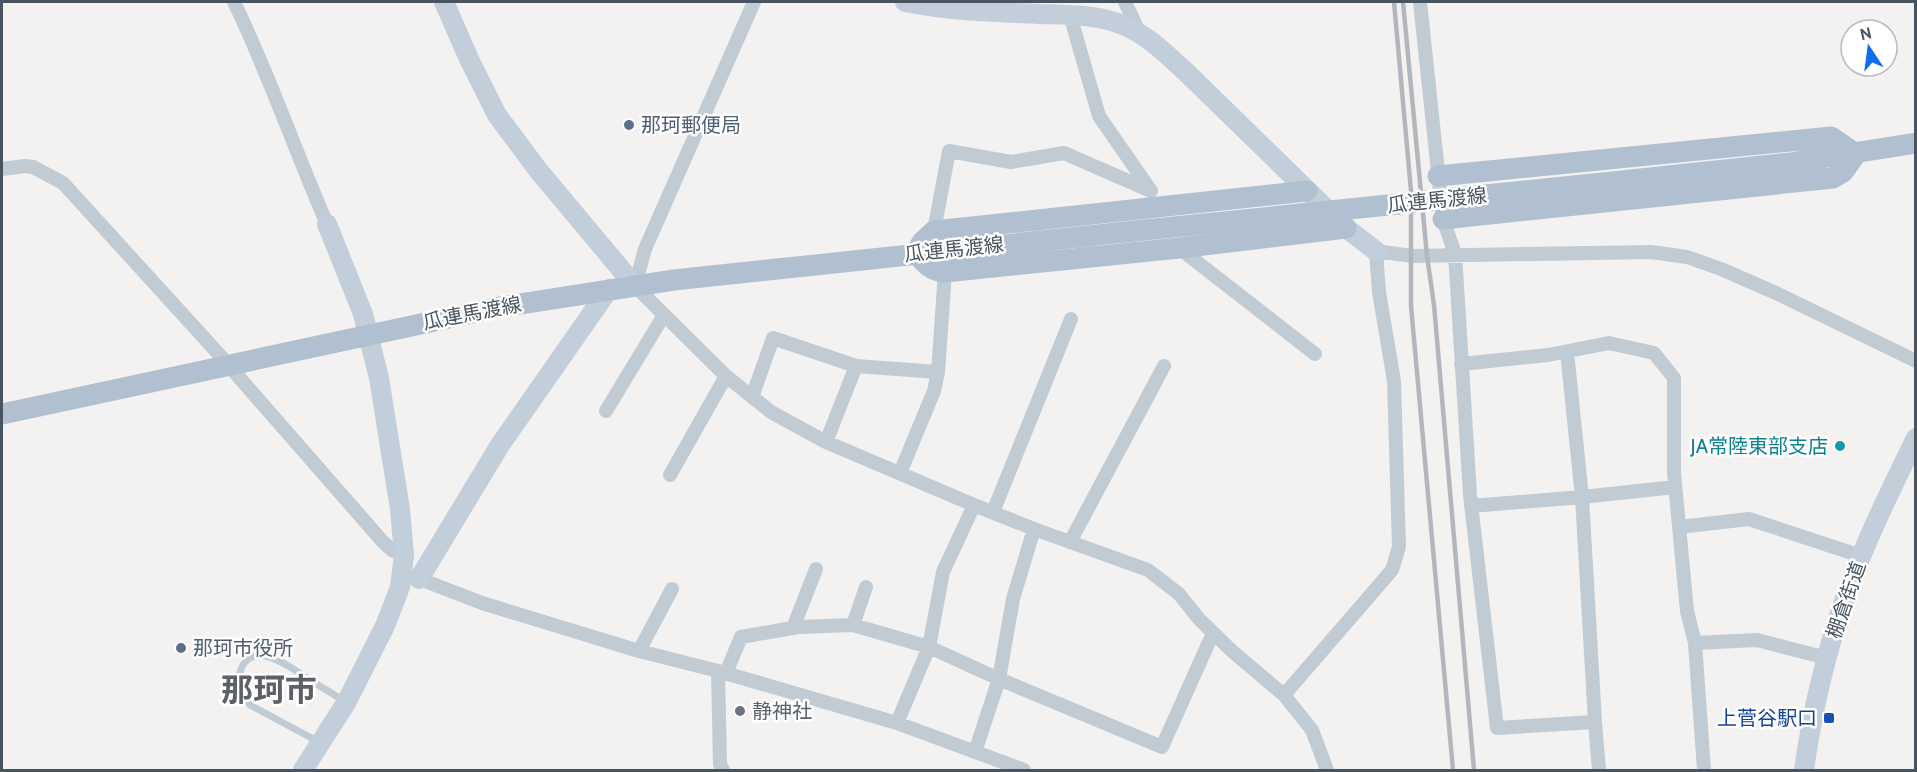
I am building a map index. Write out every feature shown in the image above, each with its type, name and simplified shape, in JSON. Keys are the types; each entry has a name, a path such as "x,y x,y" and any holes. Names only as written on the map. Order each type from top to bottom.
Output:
{"main road":[{"path":"1438,176 1831,136 1856,154 1843,172 1833,177 1443,219"},
{"name":"瓜連馬渡線","path":"2,414 368,334 500,307 609,289 916,253 1790,163 1916,143"},
{"path":"1307,191 934,231 922,242 916,253 930,268 945,272 1346,228"}],"street":[{"path":"234,2 249,33 363,314 379,378 389,433 408,568"},
{"path":"444,2 469,60 497,115 538,170 635,286 726,376 771,412 826,442 1034,529 1148,570 1179,594 1199,620 1284,695 1312,730 1327,771"},
{"path":"635,286 645,249 754,2"},
{"path":"905,2 930,7 1070,15 1108,20 1139,32 1187,73 1346,228 1376,251 1412,256 1651,252 1687,257 1776,293 1916,361"},
{"path":"1125,2 1139,32"},
{"path":"1420,2 1443,219 1455,254 1471,506 1497,728 1595,722"},
{"path":"1070,15 1099,116 1151,191 1168,206"},
{"path":"934,231 949,151 1011,162 1064,153 1151,191"},
{"path":"2,169 33,167 63,183 408,568 482,603 639,651 722,672 897,723 1024,771"},
{"path":"1179,248 1315,354"},
{"path":"1284,695 1392,570 1399,547 1394,381 1379,291 1376,251"},
{"path":"900,473 934,391 938,372 945,272"},
{"path":"303,771 346,702 386,626 408,568 500,445 609,289"},
{"path":"606,411 664,315"},
{"path":"993,512 1071,319"},
{"path":"752,397 773,338 856,366 938,372"},
{"path":"1461,364 1548,356 1609,343 1654,353 1674,378 1675,487 1687,611 1695,643 1704,771"},
{"path":"1567,352 1582,497 1599,771"},
{"path":"826,442 856,366"},
{"path":"1070,542 1164,366"},
{"path":"670,475 726,376"},
{"name":"棚倉街道","path":"1804,771 1815,706 1844,602 1861,556 1916,438"},
{"path":"1471,506 1675,487"},
{"path":"897,723 929,646 943,572 974,505"},
{"path":"1679,527 1749,519 1861,556"},
{"path":"975,752 999,680 1013,599 1034,529"},
{"path":"793,628 816,569"},
{"path":"853,625 866,587"},
{"path":"639,651 672,589"},
{"path":"723,771 720,764 722,672 741,637 793,628 853,625 929,646 999,680 1161,747 1213,633"},
{"path":"1695,643 1757,640 1827,658"}],"lane":[{"path":"321,742 250,705 237,687 238,673 247,660 258,655 269,656 285,663 346,702"}],"railway":[{"path":"1394,2 1411,191 1411,306 1453,770"},
{"path":"1403,2 1427,256 1434,305 1474,770"}],"place":[{"name":"那珂郵便局","path":"629,125"},
{"name":"JA常陸東部支店","path":"1840,446"},
{"name":"那珂市役所","path":"181,648"},
{"name":"静神社","path":"740,711"},
{"name":"上菅谷駅口","path":"1829,718"}],"district":[{"name":"那珂市","path":"269,689"}]}
